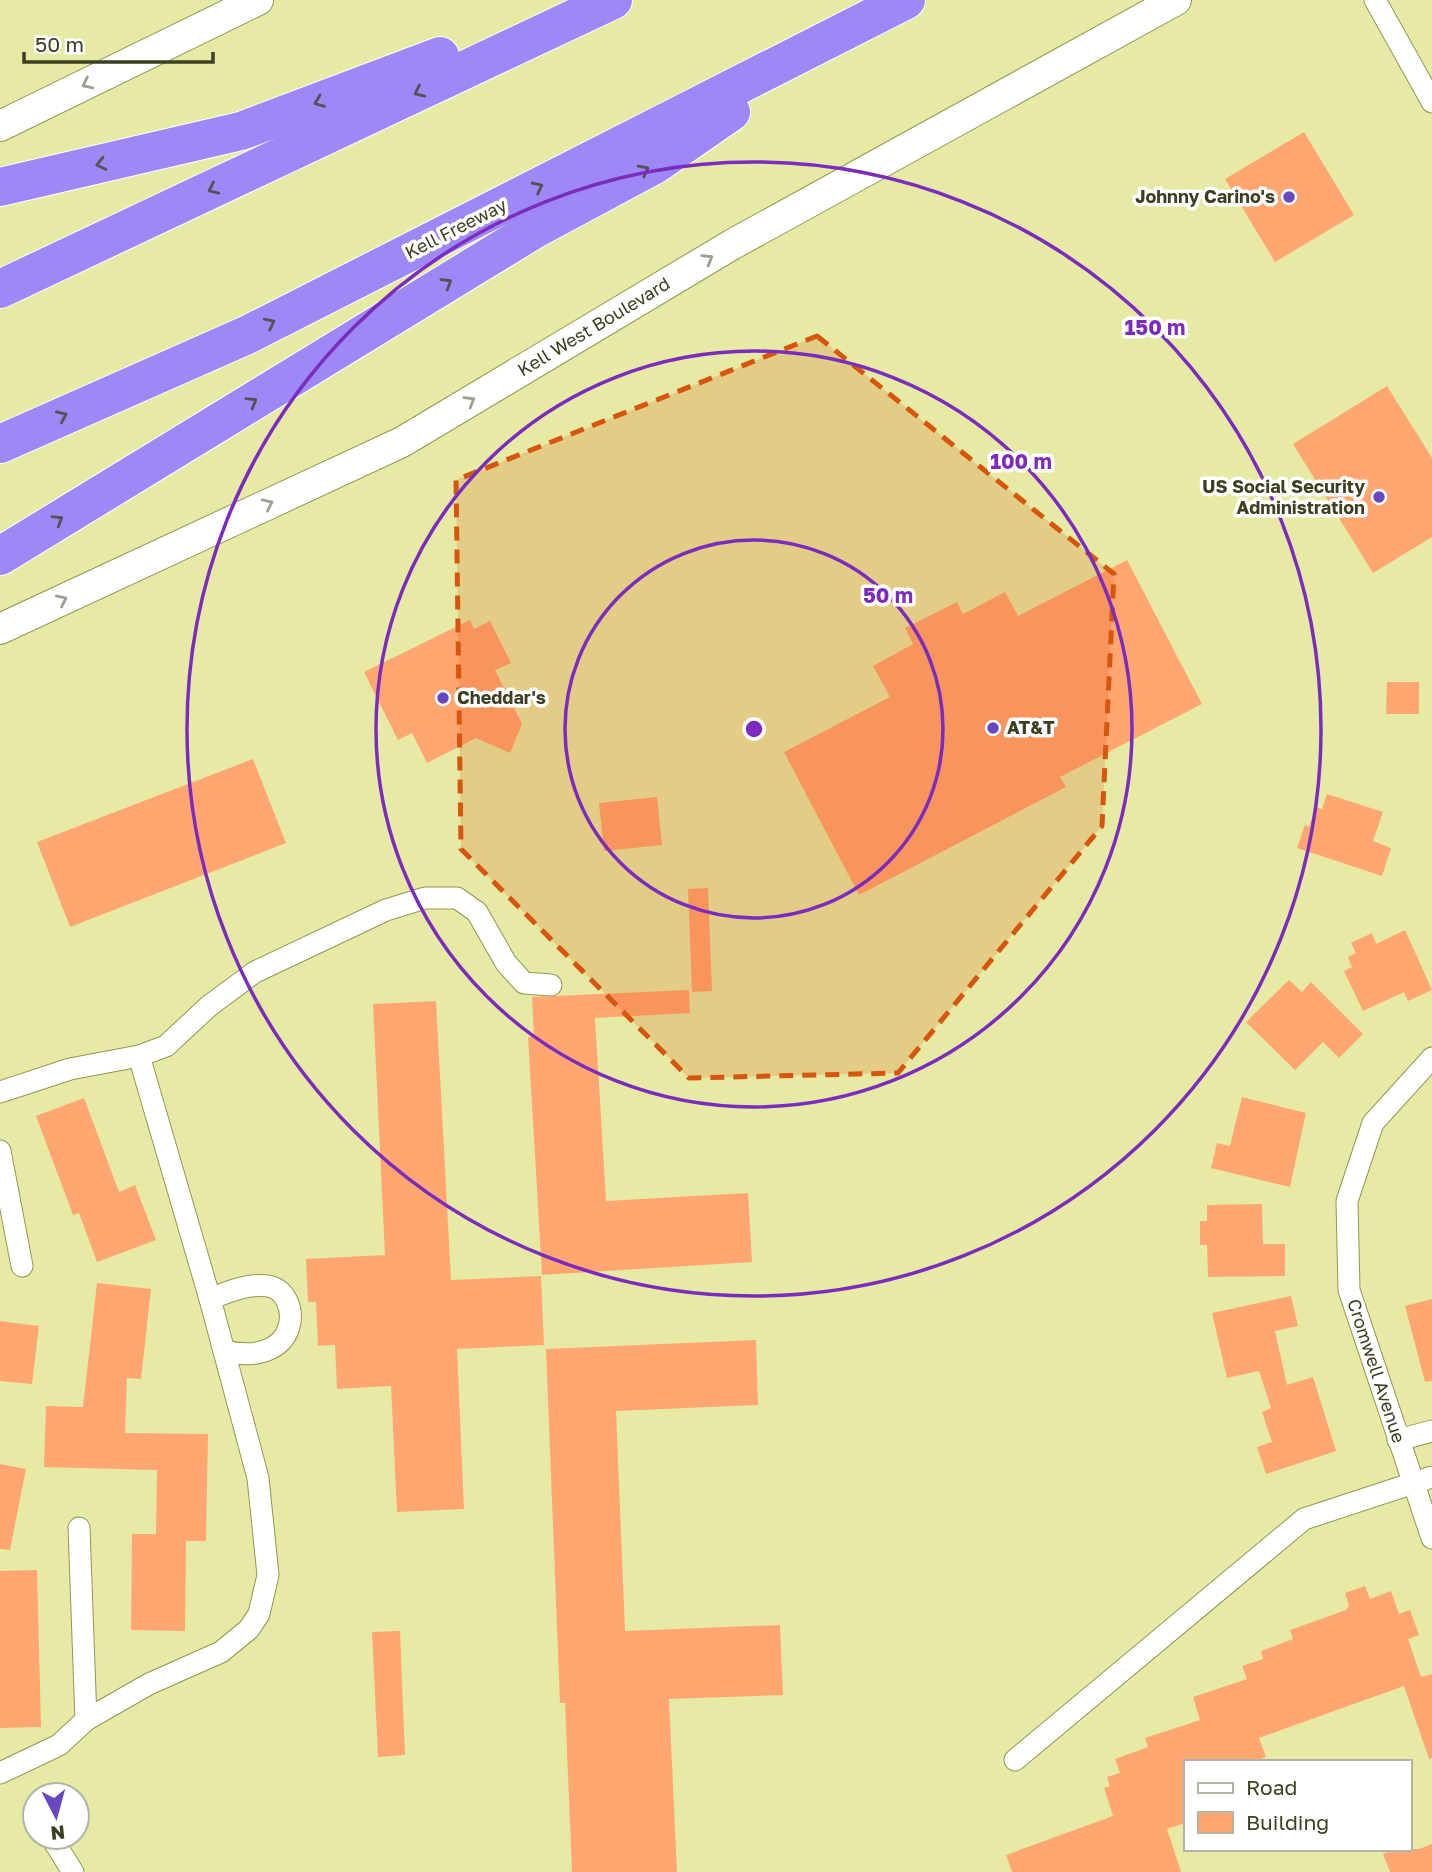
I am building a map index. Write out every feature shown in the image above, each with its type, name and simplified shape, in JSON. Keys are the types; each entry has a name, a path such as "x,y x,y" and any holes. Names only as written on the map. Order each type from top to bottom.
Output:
{"highway":[{"path":"0,187 241,131 589,0"},
{"path":"0,289 614,0"},
{"name":"Kell Freeway","path":"0,444 247,335 906,0"},
{"path":"0,556 535,229 656,164 846,31"}],"main road":[{"path":"0,126 258,0"},
{"name":"Kell West Boulevard","path":"0,629 402,442 733,244 1176,0"}],"street":[{"path":"1375,0 1432,102"},
{"path":"0,1092 70,1069 139,1056 166,1046 209,1006 256,972 386,910 425,898 457,898 477,912 506,963 524,982 551,985"},
{"path":"0,1773 59,1745 86,1720 149,1684 221,1653 249,1629 259,1614 268,1575 258,1478 211,1299 139,1056"},
{"name":"Cromwell Avenue","path":"1432,1058 1373,1123 1347,1201 1349,1290 1398,1440 1422,1479 1432,1538"},
{"path":"0,1151 22,1266"},
{"path":"211,1299 235,1290 270,1286 281,1292 288,1304 287,1334 280,1345 269,1351 244,1356 224,1351"},
{"path":"1398,1440 1432,1432"},
{"path":"1015,1760 1304,1519 1422,1479"},
{"path":"79,1528 86,1720"},
{"path":"60,1851 73,1872"}],"highlighted area":[{"path":"817,336 1114,574 1102,826 898,1073 689,1078 461,849 456,480"}],"building":[{"name":"Johnny Carino's","path":"1304,132 1354,215 1275,262 1225,179"},
{"name":"US Social Security Administration","path":"1387,386 1432,458 1432,537 1373,573 1293,444"},
{"name":"AT&T","path":"1127,560 1202,704 1060,777 1066,787 859,895 784,752 890,697 873,666 913,644 905,628 957,602 963,614 1005,592 1018,616"},
{"name":"Cheddar's","path":"470,620 474,629 490,621 511,663 495,670 522,724 510,753 476,738 427,763 412,733 398,740 364,672"},
{"path":"1387,682 1419,682 1419,714 1386,714"},
{"path":"253,759 286,843 70,927 37,842"},
{"path":"1327,794 1383,812 1373,841 1391,848 1382,876 1297,848 1305,825 1309,827 1316,807 1322,809"},
{"path":"657,797 662,845 604,851 599,803"},
{"path":"708,888 712,991 692,992 688,889"},
{"path":"1405,930 1432,990 1408,1001 1404,992 1363,1011 1344,971 1352,967 1348,957 1356,953 1351,943 1372,933 1376,944"},
{"path":"1289,980 1302,992 1311,982 1363,1034 1339,1058 1323,1042 1295,1070 1246,1022"},
{"path":"689,990 690,1013 595,1018 606,1201 748,1193 752,1262 542,1275 528,1037 534,1037 532,997"},
{"path":"436,1001 451,1280 541,1276 544,1345 457,1349 464,1509 397,1512 391,1386 337,1389 335,1345 318,1346 316,1302 308,1302 306,1259 385,1255 373,1004"},
{"path":"1242,1097 1306,1113 1290,1187 1211,1168 1217,1143 1230,1146"},
{"path":"84,1098 119,1192 135,1185 156,1240 97,1262 79,1213 73,1215 36,1116"},
{"path":"1262,1204 1263,1244 1285,1244 1285,1276 1208,1277 1207,1245 1200,1245 1200,1221 1207,1221 1207,1205"},
{"path":"97,1283 151,1289 141,1379 127,1378 125,1433 208,1434 206,1541 186,1541 185,1631 131,1630 132,1534 156,1534 157,1470 44,1467 46,1406 83,1407"},
{"path":"1291,1296 1298,1326 1275,1331 1287,1385 1313,1377 1336,1451 1266,1474 1257,1447 1272,1442 1262,1412 1271,1408 1259,1371 1227,1378 1212,1313"},
{"path":"1432,1299 1432,1381 1425,1382 1405,1306"},
{"path":"0,1321 39,1326 32,1384 0,1381"},
{"path":"756,1340 758,1405 616,1411 625,1631 780,1625 783,1695 669,1699 677,1872 572,1872 565,1703 560,1703 546,1349"},
{"path":"0,1464 26,1469 10,1550 0,1549"},
{"path":"37,1570 41,1727 0,1728 0,1571"},
{"path":"1365,1586 1370,1599 1391,1591 1399,1614 1410,1610 1419,1635 1408,1639 1421,1677 1432,1674 1432,1758 1429,1759 1404,1686 1259,1738 1266,1757 1258,1760 1184,1760 1184,1823 1167,1829 1181,1872 1012,1872 1006,1855 1113,1816 1104,1788 1110,1786 1107,1777 1120,1773 1115,1759 1148,1747 1145,1738 1200,1720 1193,1697 1247,1679 1242,1666 1263,1659 1261,1651 1293,1639 1290,1630 1346,1610 1349,1606 1345,1593"},
{"path":"400,1631 405,1755 378,1757 372,1632"},
{"path":"1432,1844 1432,1872 1390,1872 1383,1854 1419,1849"}],"place":[{"name":"Johnny Carino's","path":"1289,197"},
{"name":"US Social Security Administration","path":"1379,497"},
{"name":"Cheddar's","path":"443,698"},
{"name":"AT&T","path":"993,728"}]}
